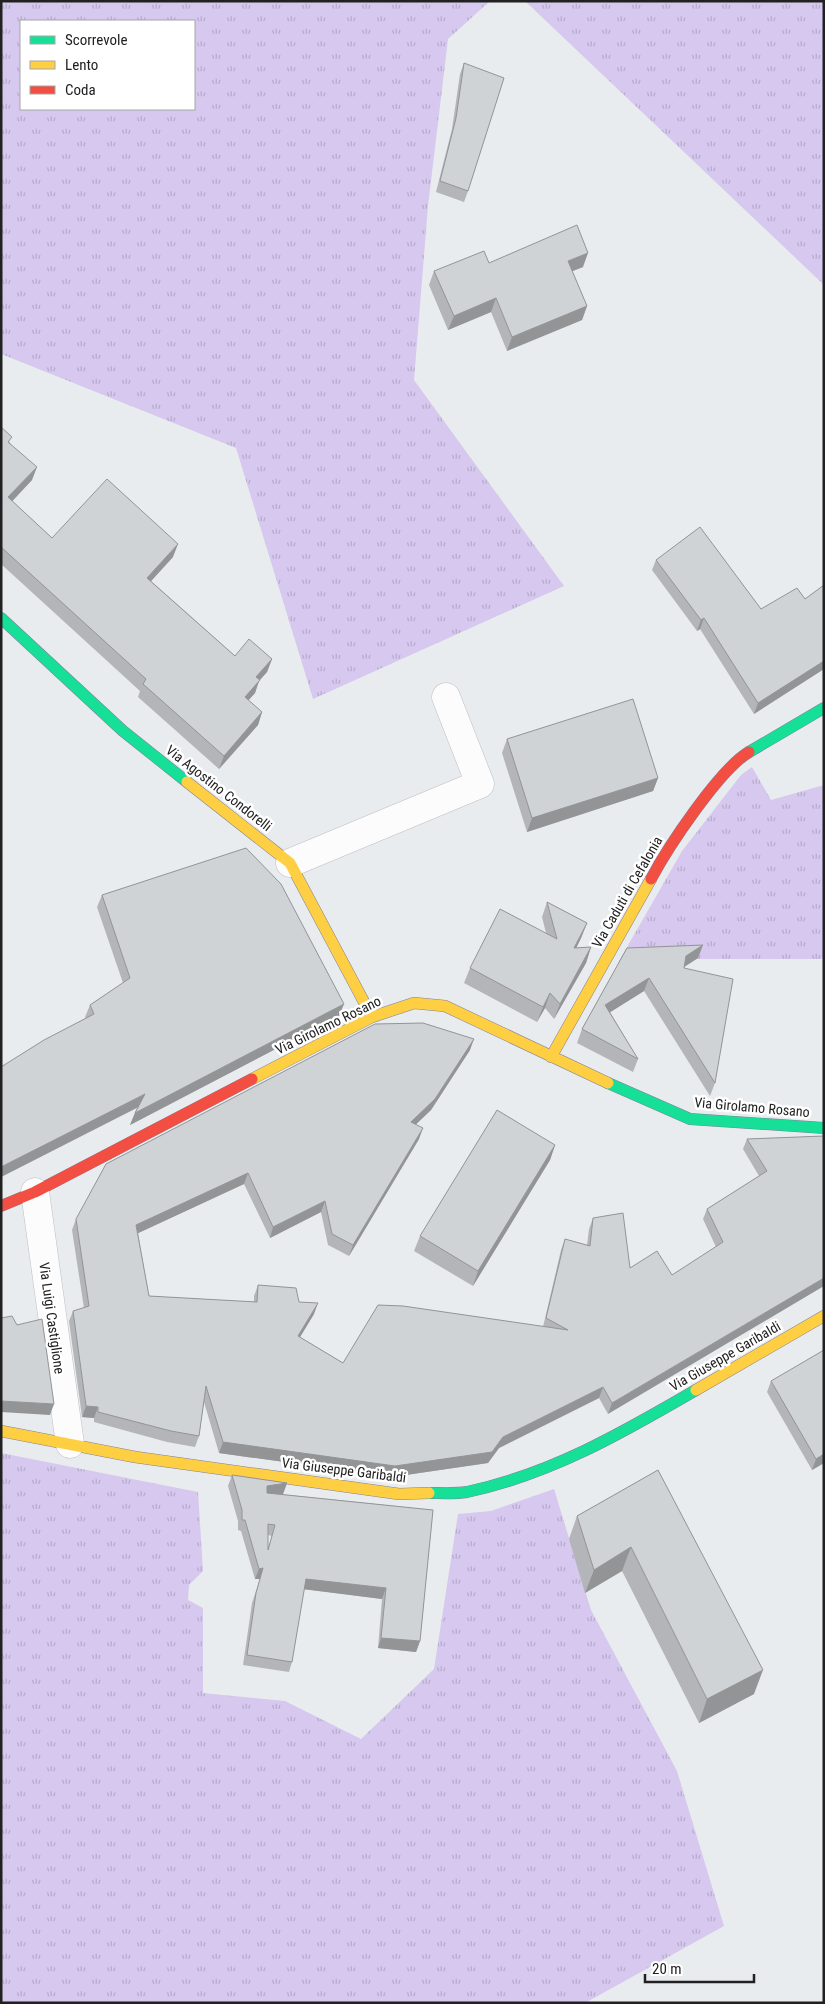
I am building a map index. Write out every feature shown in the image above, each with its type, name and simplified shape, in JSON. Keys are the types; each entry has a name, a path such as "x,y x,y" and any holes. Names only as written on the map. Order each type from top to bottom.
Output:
{"main road":[{"name":"Via Agostino Condorelli","path":"1,618 123,731 290,863 372,1017"},
{"name":"Via Caduti di Cefalonia","path":"551,1057 666,851 728,770 746,754 824,708"},
{"name":"Via Girolamo Rosano","path":"1,1206 35,1192 372,1017 414,1003 445,1006 551,1057 690,1119 824,1128"},
{"name":"Via Giuseppe Garibaldi","path":"1,1431 135,1457 399,1494 465,1492 530,1474 608,1441 824,1316"}],"street":[{"path":"290,863 480,784 446,698"},
{"name":"Via Luigi Castiglione","path":"35,1192 70,1444"}],"green space":[{"path":"1,1 490,1 448,39 428,206 414,380 564,586 313,699 236,448 1,354"},
{"path":"525,1 824,1 824,285"},
{"path":"752,767 771,800 824,785 824,959 619,961 682,851 741,775"},
{"path":"1,1453 198,1492 203,1571 189,1585 188,1600 203,1608 203,1693 285,1701 361,1739 434,1669 458,1514 491,1511 554,1489 591,1610 677,1771 724,1926 585,2003 1,2003"}],"building":[{"path":"464,63 504,78 468,191 440,181 456,118"},
{"path":"577,225 588,253 568,261 587,306 512,337 496,298 454,316 434,271 484,251 489,263"},
{"path":"1,427 12,437 8,442 37,467 8,497 52,538 107,479 178,544 147,578 235,656 249,639 272,659 256,677 260,680 245,697 262,712 224,756 143,684 146,679 1,547"},
{"path":"700,527 761,609 797,588 805,599 824,585 824,661 758,703 704,618 701,620 656,560"},
{"path":"633,699 658,778 532,818 507,739"},
{"path":"246,848 281,884 344,1004 135,1113 145,1094 1,1167 1,1067 44,1040 94,1014 90,1005 130,978 102,895"},
{"path":"547,902 587,923 574,948 591,947 560,1004 550,993 543,1007 470,968 500,909 557,939"},
{"path":"703,945 686,956 684,968 733,979 715,1083 649,978 605,1005 638,1059 582,1029 627,948"},
{"path":"423,1023 474,1039 435,1099 411,1122 423,1128 353,1245 332,1234 325,1201 273,1227 248,1173 136,1225 149,1296 257,1302 258,1285 296,1288 299,1302 318,1303 298,1336 343,1363 378,1305 403,1306 568,1330 546,1318 565,1239 590,1246 593,1218 623,1213 630,1268 657,1251 672,1275 723,1242 707,1209 767,1171 747,1139 824,1136 824,1278 612,1403 603,1387 503,1437 492,1452 395,1466 223,1442 206,1386 199,1436 171,1431 98,1412 98,1407 86,1406 73,1311 89,1306 76,1219 106,1164 375,1024"},
{"path":"497,1110 555,1145 478,1271 420,1236"},
{"path":"12,1316 17,1325 42,1319 54,1404 1,1401 1,1318"},
{"path":"824,1350 824,1454 816,1459 771,1381"},
{"path":"658,1470 763,1670 707,1699 631,1547 594,1570 577,1516"},
{"path":"232,1475 287,1483 267,1486 267,1493 433,1510 420,1641 381,1638 386,1588 306,1579 292,1662 247,1655 256,1593 263,1568 259,1569 245,1520 242,1520 242,1510","holes":["268,1524 275,1525 268,1550"]}],"traffic: fast":[{"path":"1,618 123,731 187,782"},
{"path":"749,752 824,708"},
{"path":"608,1083 690,1119 824,1128"},
{"path":"429,1493 467,1492 528,1475 585,1450 641,1422 696,1390"}],"traffic: slow":[{"path":"187,782 290,863 372,1017"},
{"path":"551,1057 651,879"},
{"path":"252,1079 372,1017 414,1003 445,1006 608,1083"},
{"path":"696,1390 824,1316"},
{"path":"1,1431 135,1457 399,1494 429,1493"}],"traffic: jam":[{"path":"651,879 695,810 723,775 749,752"},
{"path":"1,1206 35,1192 252,1079"}]}
